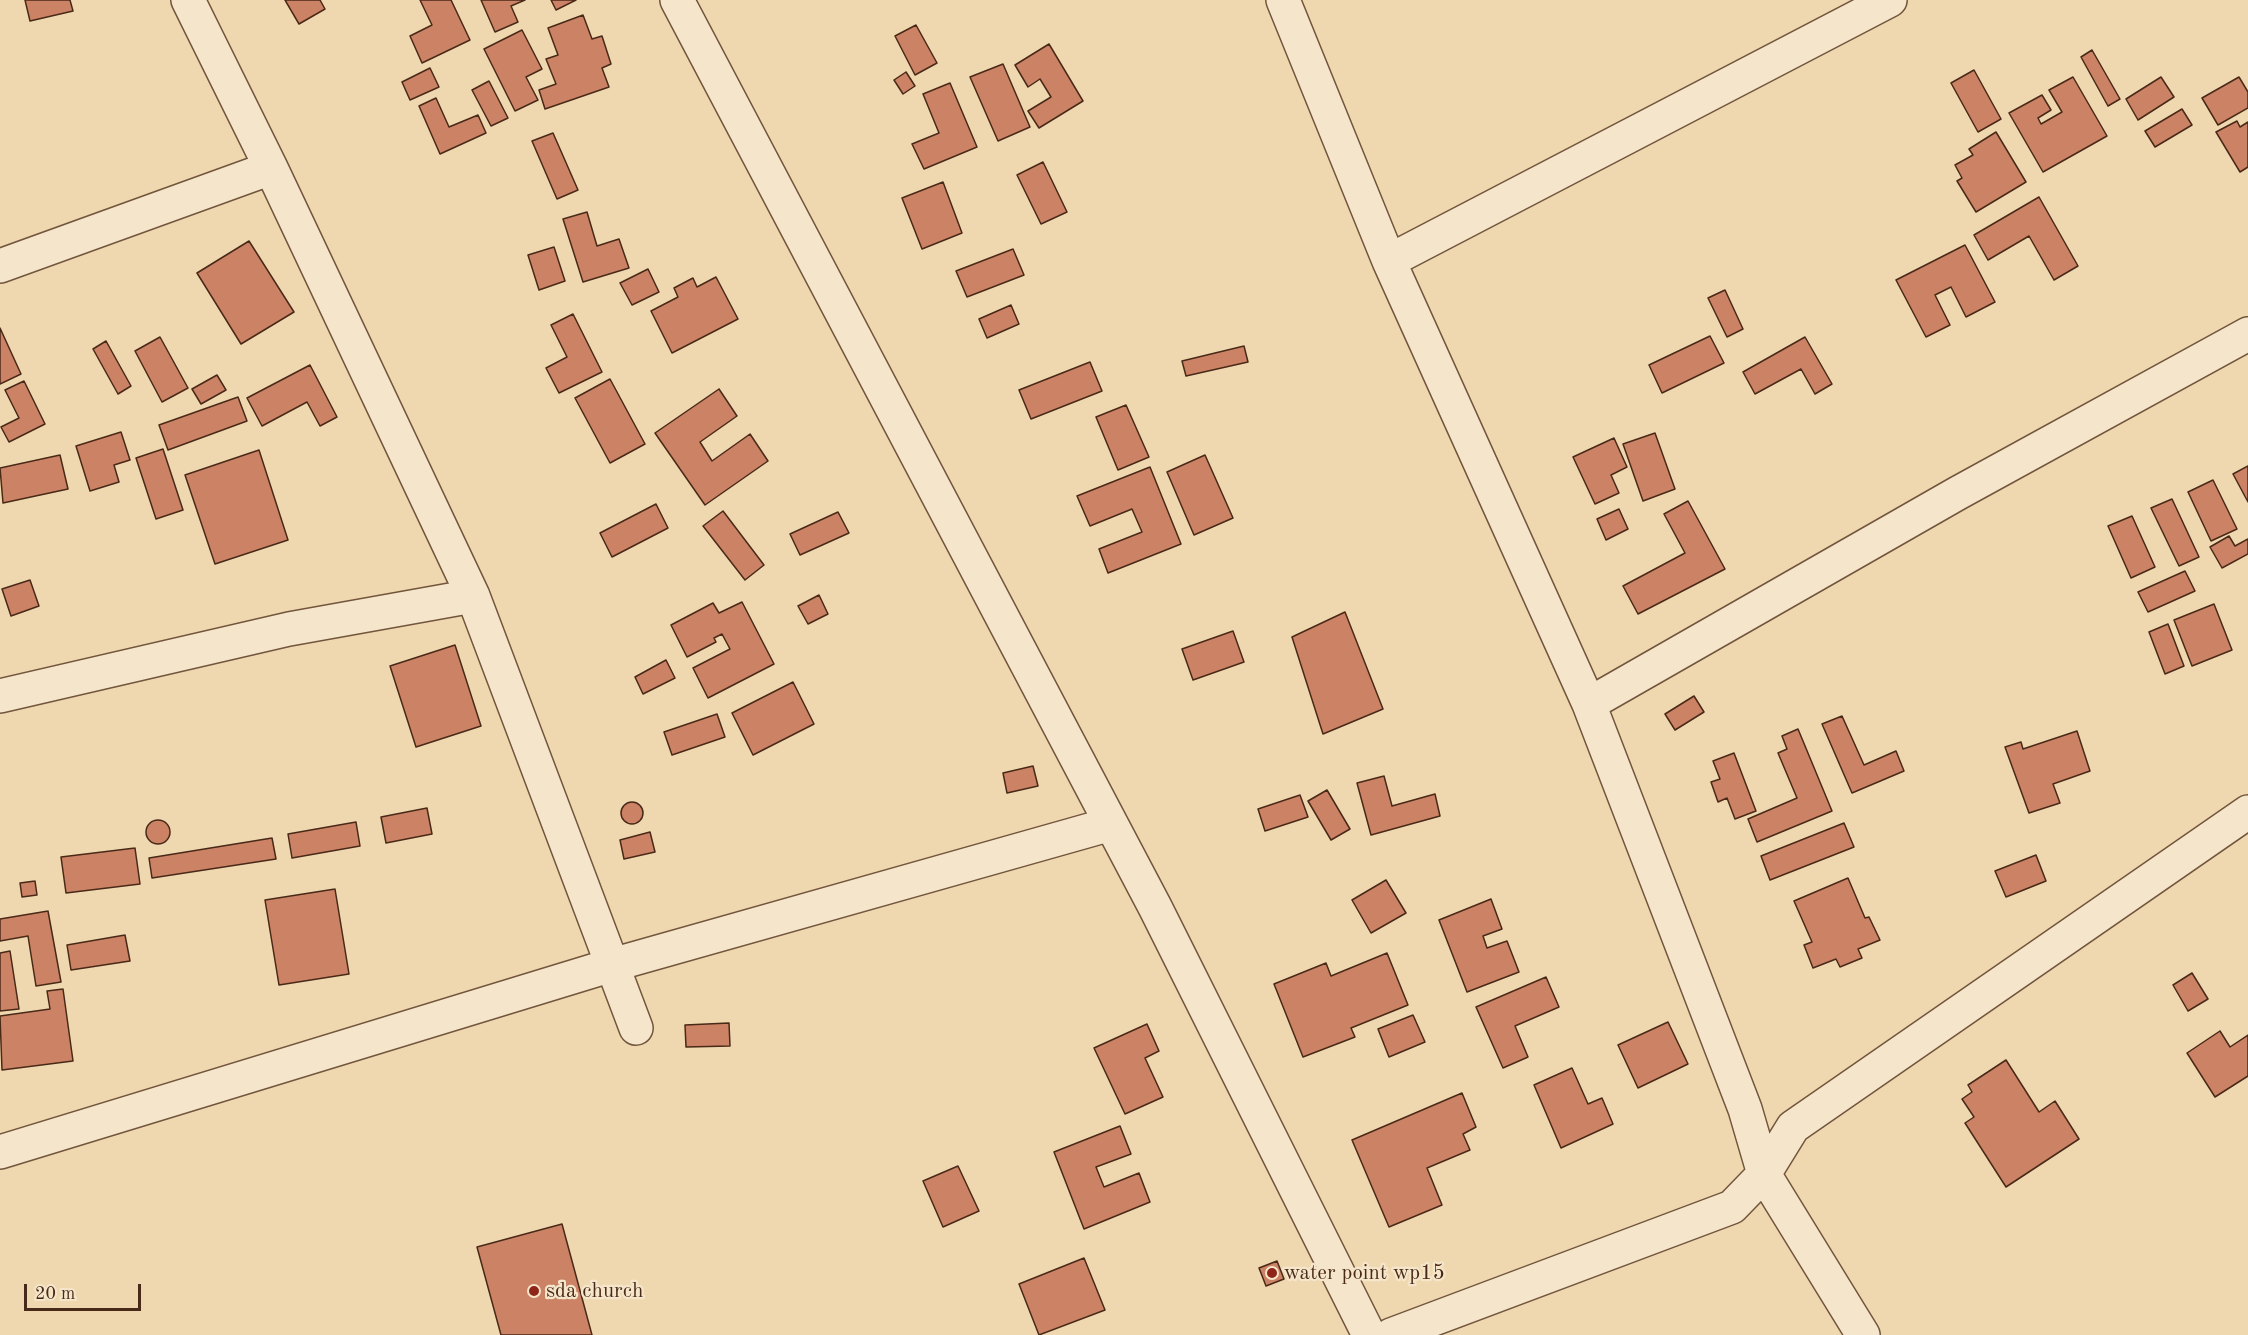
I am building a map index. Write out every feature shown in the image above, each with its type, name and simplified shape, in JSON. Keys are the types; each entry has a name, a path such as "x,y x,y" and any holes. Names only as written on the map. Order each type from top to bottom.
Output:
{"street":[{"path":"188,0 271,168 472,596 636,1028"},
{"path":"677,0 1111,824 1369,1335"},
{"path":"1283,0 1389,261 1589,704 1745,1108 1764,1174 1863,1335"},
{"path":"1389,261 1890,0"},
{"path":"0,266 271,168"},
{"path":"1589,704 1958,493 2248,334"},
{"path":"0,696 290,630 472,596"},
{"path":"1391,1335 1732,1207 1764,1174 1793,1127 2248,812"},
{"path":"0,1152 612,965 1111,824"}],"building":[{"path":"25,0 70,0 73,11 30,21"},
{"path":"285,0 320,0 325,9 299,24"},
{"path":"420,0 451,0 470,40 422,63 410,36 432,25"},
{"path":"481,0 525,0 511,6 518,22 495,32"},
{"path":"551,0 576,0 556,10"},
{"path":"583,15 592,39 602,36 611,64 602,68 609,87 545,109 539,90 556,84 546,59 558,55 548,28"},
{"path":"916,25 937,63 915,75 895,36"},
{"path":"522,30 542,69 526,77 538,100 515,111 484,49"},
{"path":"1049,44 1083,101 1039,128 1028,111 1051,97 1040,79 1028,87 1015,65"},
{"path":"2092,50 2120,99 2108,106 2081,57"},
{"path":"1003,64 1030,127 998,141 970,77"},
{"path":"430,68 439,87 410,100 402,82"},
{"path":"1974,70 2001,119 1978,132 1951,83"},
{"path":"906,72 915,86 903,94 894,80"},
{"path":"2073,77 2107,136 2043,172 2009,113 2042,95 2051,110 2038,118 2041,124 2062,112 2049,90"},
{"path":"2161,77 2174,97 2138,120 2126,99"},
{"path":"2239,77 2248,92 2248,108 2218,125 2202,98"},
{"path":"489,81 508,118 491,126 472,90"},
{"path":"950,83 977,147 924,169 912,144 939,133 923,94"},
{"path":"436,98 449,127 478,115 486,133 440,154 419,106"},
{"path":"2182,109 2192,125 2155,147 2145,131"},
{"path":"2237,121 2240,127 2248,122 2248,167 2240,172 2216,132"},
{"path":"1996,132 2026,182 1976,212 1957,181 1962,178 1955,165 1973,155 1969,149"},
{"path":"553,133 578,190 557,199 532,141"},
{"path":"1043,162 1067,212 1041,224 1017,175"},
{"path":"943,182 962,233 922,249 902,198"},
{"path":"2039,197 2078,266 2054,280 2029,236 1988,260 1974,235"},
{"path":"587,212 597,246 619,239 629,268 583,282 563,219"},
{"path":"249,241 294,312 241,344 197,273"},
{"path":"1965,245 1995,302 1966,317 1951,287 1935,295 1950,325 1926,337 1896,280"},
{"path":"554,247 565,281 539,290 528,255"},
{"path":"1013,249 1024,275 967,297 956,271"},
{"path":"648,269 659,292 632,305 620,283"},
{"path":"716,277 738,319 672,353 651,311 678,297 674,288 693,278 697,287"},
{"path":"1725,290 1743,329 1727,337 1708,298"},
{"path":"1011,305 1019,324 987,338 979,319"},
{"path":"573,314 602,372 559,393 546,368 567,357 551,325"},
{"path":"0,328 21,374 0,384"},
{"path":"1710,336 1724,363 1662,393 1649,365"},
{"path":"160,337 188,388 162,402 135,351"},
{"path":"1805,337 1832,384 1815,394 1801,369 1755,394 1743,372"},
{"path":"106,341 131,386 118,394 93,349"},
{"path":"1244,346 1248,362 1186,376 1182,361"},
{"path":"1090,362 1102,391 1031,419 1019,390"},
{"path":"310,365 337,417 320,426 307,402 262,426 247,398"},
{"path":"217,375 226,390 201,404 192,389"},
{"path":"610,379 645,444 610,463 575,398"},
{"path":"24,381 45,424 9,442 1,427 19,418 5,390"},
{"path":"719,389 737,416 700,442 712,461 750,434 768,461 705,505 655,433"},
{"path":"238,397 247,421 168,450 159,425"},
{"path":"1126,405 1149,457 1118,470 1096,417"},
{"path":"121,432 130,460 114,465 119,482 90,491 76,446"},
{"path":"1655,433 1675,489 1643,501 1623,444"},
{"path":"1614,438 1627,467 1611,475 1619,493 1595,504 1573,457"},
{"path":"163,449 183,510 156,519 136,458"},
{"path":"259,450 288,540 215,564 185,475"},
{"path":"60,455 68,489 3,503 0,468"},
{"path":"1205,455 1233,518 1194,535 1167,472"},
{"path":"2248,466 2248,502 2233,474"},
{"path":"1150,467 1181,544 1108,573 1099,549 1142,532 1132,509 1090,526 1077,496"},
{"path":"2213,480 2237,529 2211,541 2188,492"},
{"path":"2172,499 2199,557 2179,566 2151,508"},
{"path":"1688,501 1725,569 1638,614 1623,586 1685,553 1664,514"},
{"path":"656,504 668,528 612,557 600,533"},
{"path":"1619,509 1628,529 1606,540 1597,519"},
{"path":"723,511 764,565 745,580 703,526"},
{"path":"838,512 849,533 800,555 790,534"},
{"path":"2132,516 2155,567 2131,578 2108,526"},
{"path":"2229,536 2235,546 2248,539 2248,554 2222,568 2210,547"},
{"path":"2185,571 2195,591 2148,612 2138,592"},
{"path":"30,580 39,606 11,616 2,589"},
{"path":"819,595 828,614 808,624 798,606"},
{"path":"742,602 774,664 708,698 693,668 730,649 722,634 714,638 716,642 687,657 671,625 713,603 719,613"},
{"path":"2214,604 2232,650 2192,666 2174,620"},
{"path":"1345,612 1383,709 1323,734 1292,637"},
{"path":"2168,624 2184,666 2165,674 2149,632"},
{"path":"1233,631 1244,662 1193,680 1182,649"},
{"path":"455,645 481,726 416,747 390,666"},
{"path":"666,660 675,678 643,694 635,677"},
{"path":"793,682 814,724 753,755 732,713"},
{"path":"1694,696 1704,712 1675,730 1665,714"},
{"path":"717,714 725,737 672,755 664,732"},
{"path":"1842,716 1864,765 1896,751 1904,771 1852,793 1822,724"},
{"path":"1798,729 1832,811 1757,842 1748,819 1797,798 1778,753 1787,749 1782,736"},
{"path":"2077,731 2090,771 2053,784 2060,803 2029,813 2005,747 2021,742 2023,749"},
{"path":"1734,753 1756,811 1735,819 1727,798 1718,802 1711,782 1720,779 1713,761"},
{"path":"1033,766 1038,786 1007,793 1003,773"},
{"path":"1384,776 1392,806 1435,794 1440,816 1371,835 1357,783"},
{"path":"1327,790 1350,829 1331,840 1308,801"},
{"path":"1300,795 1308,817 1265,831 1258,809"},
{"path":"628,802 636,802 643,809 643,817 636,824 628,824 621,817 621,809"},
{"path":"427,808 432,834 386,843 381,817"},
{"path":"153,820 163,820 170,827 170,837 163,844 153,844 146,837 146,827"},
{"path":"356,822 360,846 292,858 288,834"},
{"path":"1844,823 1854,847 1770,880 1761,856"},
{"path":"650,832 655,852 624,859 620,840"},
{"path":"272,838 276,859 152,878 149,858"},
{"path":"135,848 140,884 66,893 61,857"},
{"path":"2036,855 2046,881 2006,897 1995,871"},
{"path":"1848,878 1865,918 1869,917 1880,940 1858,949 1862,958 1840,967 1836,959 1813,968 1804,945 1812,942 1794,901"},
{"path":"1386,880 1406,913 1371,933 1352,900"},
{"path":"35,881 37,895 22,897 20,883"},
{"path":"335,889 349,974 279,985 265,900"},
{"path":"1491,899 1502,929 1483,936 1487,948 1507,941 1519,972 1467,992 1439,920"},
{"path":"48,911 61,982 36,986 28,936 0,941 0,919"},
{"path":"125,935 130,961 71,970 67,945"},
{"path":"10,951 19,1009 0,1011 0,953"},
{"path":"1387,953 1408,1005 1351,1028 1355,1037 1303,1057 1274,984 1326,963 1331,976"},
{"path":"2192,973 2208,999 2188,1011 2173,985"},
{"path":"1546,977 1559,1007 1515,1026 1528,1057 1503,1068 1476,1007"},
{"path":"63,989 73,1061 2,1070 0,1016 50,1009 47,991"},
{"path":"1413,1015 1425,1042 1389,1057 1378,1029"},
{"path":"1668,1022 1688,1064 1638,1088 1618,1045"},
{"path":"729,1023 730,1046 686,1047 685,1025"},
{"path":"1147,1024 1159,1051 1145,1058 1163,1097 1125,1114 1094,1048"},
{"path":"2220,1031 2230,1047 2248,1035 2248,1076 2215,1097 2187,1053"},
{"path":"2006,1060 2039,1112 2055,1101 2079,1139 2006,1187 1965,1123 1974,1117 1962,1099 1972,1092 1968,1085"},
{"path":"1572,1068 1588,1104 1602,1098 1613,1124 1561,1148 1534,1085"},
{"path":"1462,1093 1476,1127 1463,1134 1470,1150 1427,1168 1442,1205 1389,1227 1352,1140"},
{"path":"1120,1126 1131,1154 1096,1167 1104,1187 1139,1173 1150,1202 1084,1229 1054,1152"},
{"path":"958,1166 979,1211 943,1227 923,1181"},
{"name":"sda church","path":"562,1224 592,1335 501,1335 477,1247"},
{"path":"1084,1258 1105,1310 1039,1335 1019,1284"},
{"name":"water point wp15","path":"1277,1261 1284,1279 1266,1286 1259,1268"}],"place":[{"name":"water point wp15","path":"1272,1273"},
{"name":"sda church","path":"534,1291"}]}
